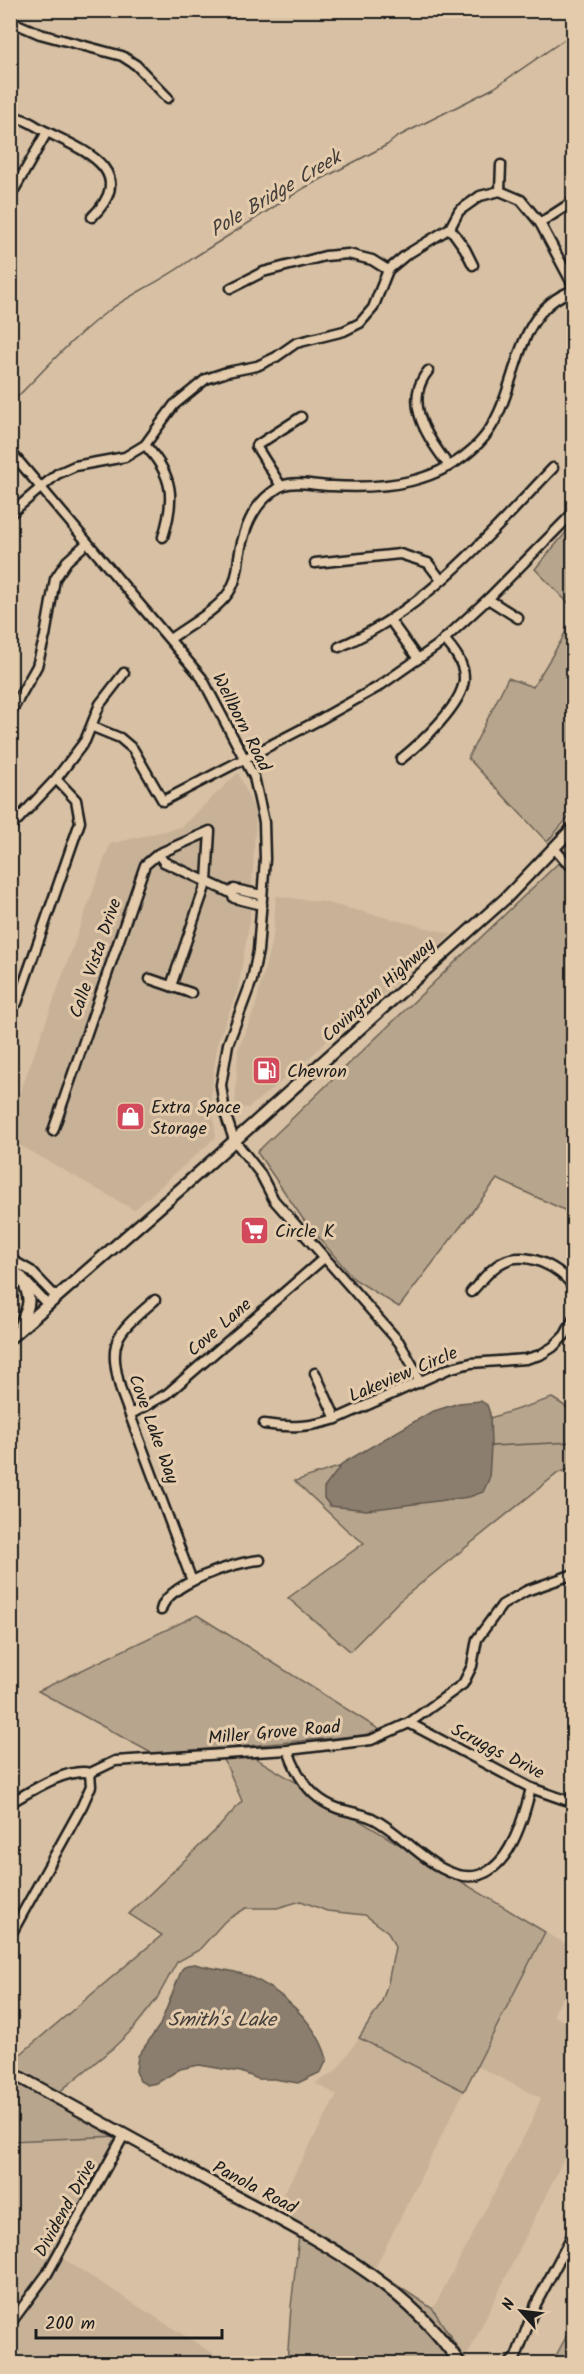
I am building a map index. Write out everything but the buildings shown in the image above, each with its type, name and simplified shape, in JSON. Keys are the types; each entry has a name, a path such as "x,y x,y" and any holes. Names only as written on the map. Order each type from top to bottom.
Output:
{"main road":[{"name":"Covington Highway","path":"14,1334 506,898 573,827"},
{"path":"14,1334 30,1303 22,1278"},
{"name":"Panola Road","path":"10,2072 315,2238 373,2275 426,2321 460,2364"}],"street":[{"path":"10,21 40,34 122,56 136,65 168,98"},
{"path":"10,116 26,119 87,152 102,164 111,178 105,202 92,217"},
{"path":"10,197 47,132"},
{"path":"500,191 501,165"},
{"path":"10,514 57,474 75,466 125,457 145,445 174,405 206,379 257,366 276,357 296,343 344,331 360,323 373,308 388,270 406,255 450,228 459,211 466,204 480,196 500,191 521,200 540,223 573,289 545,306 533,324 517,355 497,420 479,443 449,466 426,478 393,486 281,486 263,499 253,511 233,586 224,600 170,639"},
{"path":"540,223 573,201"},
{"path":"450,228 473,265"},
{"path":"231,288 263,272 325,256 348,254 372,260 388,270"},
{"path":"428,371 420,380 417,413 449,466"},
{"path":"281,486 256,446 301,417"},
{"path":"145,445 160,463 170,489 171,510 163,537"},
{"name":"Wellborn Road","path":"10,451 202,678 254,777 264,822 262,905 258,951 252,980 228,1044 222,1072 222,1098 234,1140"},
{"path":"339,647 390,620 441,580 462,562 553,468"},
{"path":"93,727 120,738 133,749 163,801 378,687 418,659 488,599 573,512"},
{"path":"10,714 37,666 55,579 67,561 87,543"},
{"path":"315,563 400,554 428,563 441,580"},
{"path":"488,599 518,618"},
{"path":"390,620 418,659"},
{"path":"401,759 431,731 454,704 462,690 463,668 455,650 444,639"},
{"path":"10,828 56,779 85,741 93,727 100,704 123,673"},
{"path":"10,1000 17,1003 80,822 76,800 56,779"},
{"name":"Calle Vista Drive","path":"53,1131 145,865 158,854 210,831 207,881"},
{"path":"554,848 573,867"},
{"path":"158,854 164,862 231,893 234,898 262,905"},
{"path":"171,986 207,881"},
{"path":"231,893 234,889 262,895"},
{"path":"150,979 191,993"},
{"path":"234,1140 260,1173 274,1200 399,1342 414,1368 419,1383"},
{"name":"Cove Lane","path":"131,1414 167,1394 324,1258"},
{"path":"471,1292 494,1268 504,1261 519,1258 534,1260 550,1267 562,1275 573,1289"},
{"path":"10,1259 31,1271 51,1300"},
{"path":"10,1265 22,1278 51,1300"},
{"name":"Cove Lake Way","path":"154,1300 119,1334 113,1351 121,1391 192,1581"},
{"name":"Lakeview Circle","path":"264,1424 288,1428 303,1427 336,1419 448,1369 471,1363 526,1359 540,1355 553,1347 565,1335 573,1318"},
{"path":"315,1373 336,1419"},
{"path":"161,1610 165,1599 173,1591 192,1581 231,1566 260,1560"},
{"name":"Miller Grove Road","path":"10,1803 64,1774 79,1770 90,1773 115,1761 288,1750 371,1740 409,1723 463,1684 472,1665 477,1639 502,1605 526,1592 573,1574"},
{"name":"Scruggs Drive","path":"409,1723 531,1788 573,1803"},
{"path":"288,1750 303,1784 323,1800 339,1809 372,1818 443,1869 460,1875 469,1876 487,1872 502,1861 510,1850 531,1788"},
{"path":"10,1936 92,1786 90,1773"},
{"name":"Dividend Drive","path":"10,2324 47,2274 124,2135"},
{"path":"509,2364 516,2357 536,2304 573,2232"}],"shaded area":[{"path":"573,524 573,608 535,569"},
{"path":"573,615 573,812 547,842 468,758 508,678 533,687 561,641"},
{"path":"238,773 256,813 250,919 238,989 217,1044 211,1097 216,1137 134,1210 11,1140 10,1121 110,844 181,827"},
{"path":"573,849 573,1214 497,1179 399,1307 354,1279 303,1219 257,1152"},
{"path":"276,896 323,902 452,934 303,1064 248,1108 235,1107 238,1050 255,1008 273,935"},
{"path":"552,1398 573,1411 573,1468 558,1473 398,1602 350,1651 288,1598 364,1543 295,1481"},
{"path":"197,1615 380,1730 364,1735 237,1747 545,1932 464,2091 359,2038 381,2004 388,1983 395,1947 388,1932 365,1915 327,1911 301,1901 277,1908 246,1908 225,1921 199,1950 177,1962 156,2000 133,2029 52,2098 117,2136 11,2141 10,2063 162,1935 129,1914 218,1828 242,1801 219,1748 153,1754 38,1691"},
{"path":"545,1932 573,1948 573,1980 553,2015 573,2027 573,2140 465,2360 433,2309 531,2123 541,2098 477,2066"},
{"path":"359,2038 464,2091 374,2270 273,2213 337,2095 315,2083 335,2072"},
{"path":"117,2136 54,2253 228,2363 11,2363 10,2141"},
{"path":"300,2227 374,2270 433,2309 467,2363 287,2364"},
{"path":"573,2324 573,2363 552,2363"}],"water":[{"path":"481,1401 487,1405 490,1414 491,1446 489,1479 483,1492 469,1497 367,1510 330,1506 324,1498 324,1488 343,1463 431,1412 459,1403"},
{"name":"Smith's Lake","path":"195,1964 245,1975 271,1988 284,1998 306,2020 322,2046 327,2059 321,2072 298,2083 258,2079 241,2072 199,2065 180,2069 157,2083 147,2085 140,2081 136,2071 138,2056 160,2025 182,1969 187,1965"}],"waterway":[{"name":"Pole Bridge Creek","path":"10,404 84,330 121,302 173,272 304,188 387,145 397,137 494,88 574,33"},
{"path":"491,1446 574,1442"}],"place":[{"name":"Chevron","path":"266,1071"},
{"name":"Extra Space Storage","path":"130,1117"},
{"name":"Circle K","path":"254,1231"}]}
